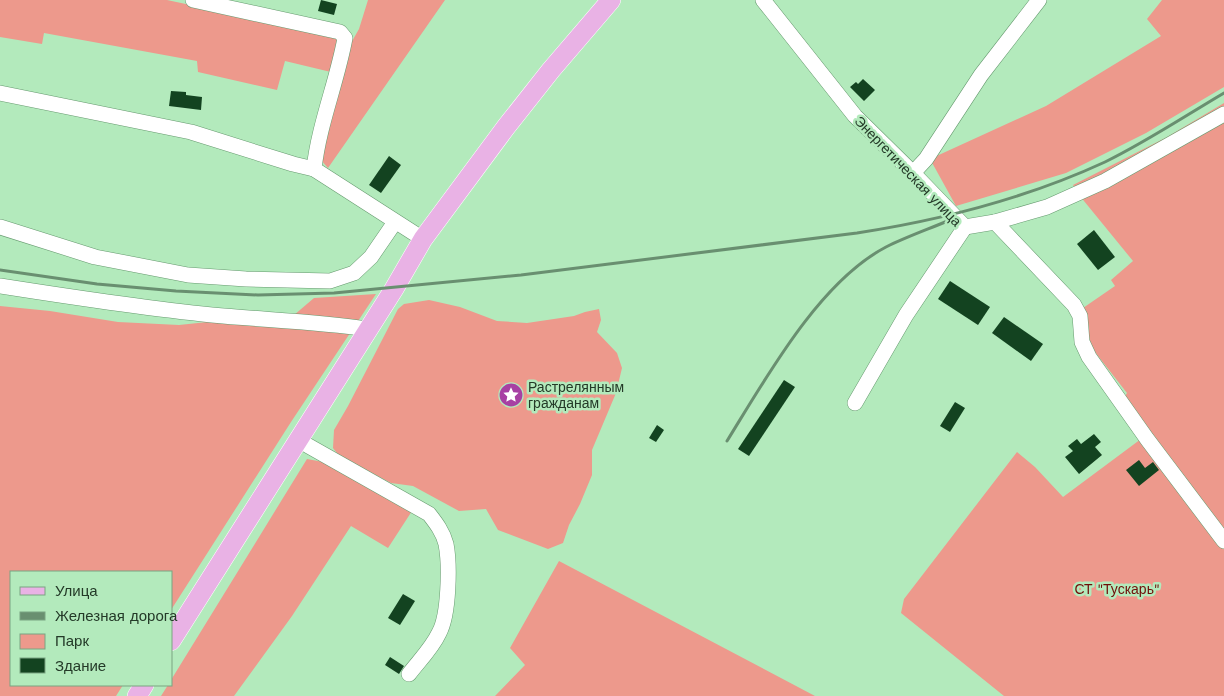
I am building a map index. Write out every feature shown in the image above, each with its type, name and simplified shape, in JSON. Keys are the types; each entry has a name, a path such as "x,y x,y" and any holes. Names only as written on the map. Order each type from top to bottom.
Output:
{"main road":[{"path":"172,640 422,240 551,70 611,0"}],"street":[{"path":"193,0 340,32 345,38 317,143 314,169"},
{"name":"Энергетическая улица","path":"763,0 855,116 965,228 906,315 854,403"},
{"path":"913,173 926,159 981,75 1039,0"},
{"path":"0,93 191,132 314,169 422,240"},
{"path":"965,228 995,222 1047,207 1105,181 1224,114"},
{"path":"0,227 95,257 188,275 246,279 330,281 354,273 371,257 395,222"},
{"path":"995,222 1074,305 1080,316 1082,342 1089,357 1147,439 1224,541"},
{"path":"0,286 212,315 310,322 368,329"},
{"path":"298,440 429,514 440,528 446,544 447,595 440,633 409,674"}],"green space":[{"path":"0,0 167,0 340,37 335,73 285,61 277,90 198,72 197,61 44,33 42,44 0,37"},
{"path":"368,0 445,0 328,168 321,160 351,43 359,29"},
{"path":"1162,0 1224,0 1224,87 1146,133 1066,173 956,206 930,159 1046,106 1161,36 1147,19"},
{"name":"СТ \"Тускарь\"","path":"1224,103 1224,696 1004,696 901,613 904,599 1017,452 1035,467 1063,497 1141,439 1118,407 1127,393 1091,347 1083,308 1115,286 1111,280 1133,261 1073,185 1167,137"},
{"path":"376,294 291,422 172,608 172,571 10,571 10,686 122,686 116,696 0,696 0,306 50,311 118,322 179,325 217,321 280,327 314,298"},
{"path":"429,300 460,307 497,321 527,323 574,316 599,309 601,320 597,332 617,353 622,368 616,393 592,450 592,475 569,525 563,543 548,549 498,530 486,509 459,511 413,486 391,483 340,457 333,448 334,430 398,309 404,304"},
{"path":"307,459 323,462 412,511 388,548 351,526 292,616 234,696 161,696 167,686 172,686 172,678"},
{"path":"559,561 815,696 495,696 525,665 510,648"}],"building":[{"path":"321,0 337,4 334,15 318,11"},
{"path":"863,79 875,90 864,101 850,87 856,82 858,84"},
{"path":"171,91 186,92 186,95 202,97 201,110 169,106"},
{"path":"389,156 401,165 381,193 369,185"},
{"path":"1094,230 1115,257 1098,270 1077,244"},
{"path":"950,281 990,307 978,325 938,299"},
{"path":"1004,317 1043,344 1031,361 992,333"},
{"path":"784,380 795,387 749,456 738,449"},
{"path":"955,402 965,408 950,432 940,426"},
{"path":"657,425 664,430 656,442 649,438"},
{"path":"1094,434 1101,442 1095,447 1102,455 1079,474 1065,457 1073,451 1068,446 1077,439 1081,444"},
{"path":"1139,460 1145,468 1153,462 1159,470 1139,486 1126,470"},
{"path":"403,594 415,601 400,625 388,618"},
{"path":"390,657 404,666 399,674 385,665"}],"railway":[{"path":"0,270 97,284 176,291 258,295 334,293 521,275 857,233 889,228 984,206 1075,175 1120,154 1224,93"},
{"path":"727,441 777,361 817,307 838,283 862,263 886,247 950,220"}],"place":[{"name":"Растрелянным гражданам","path":"511,395"}]}
